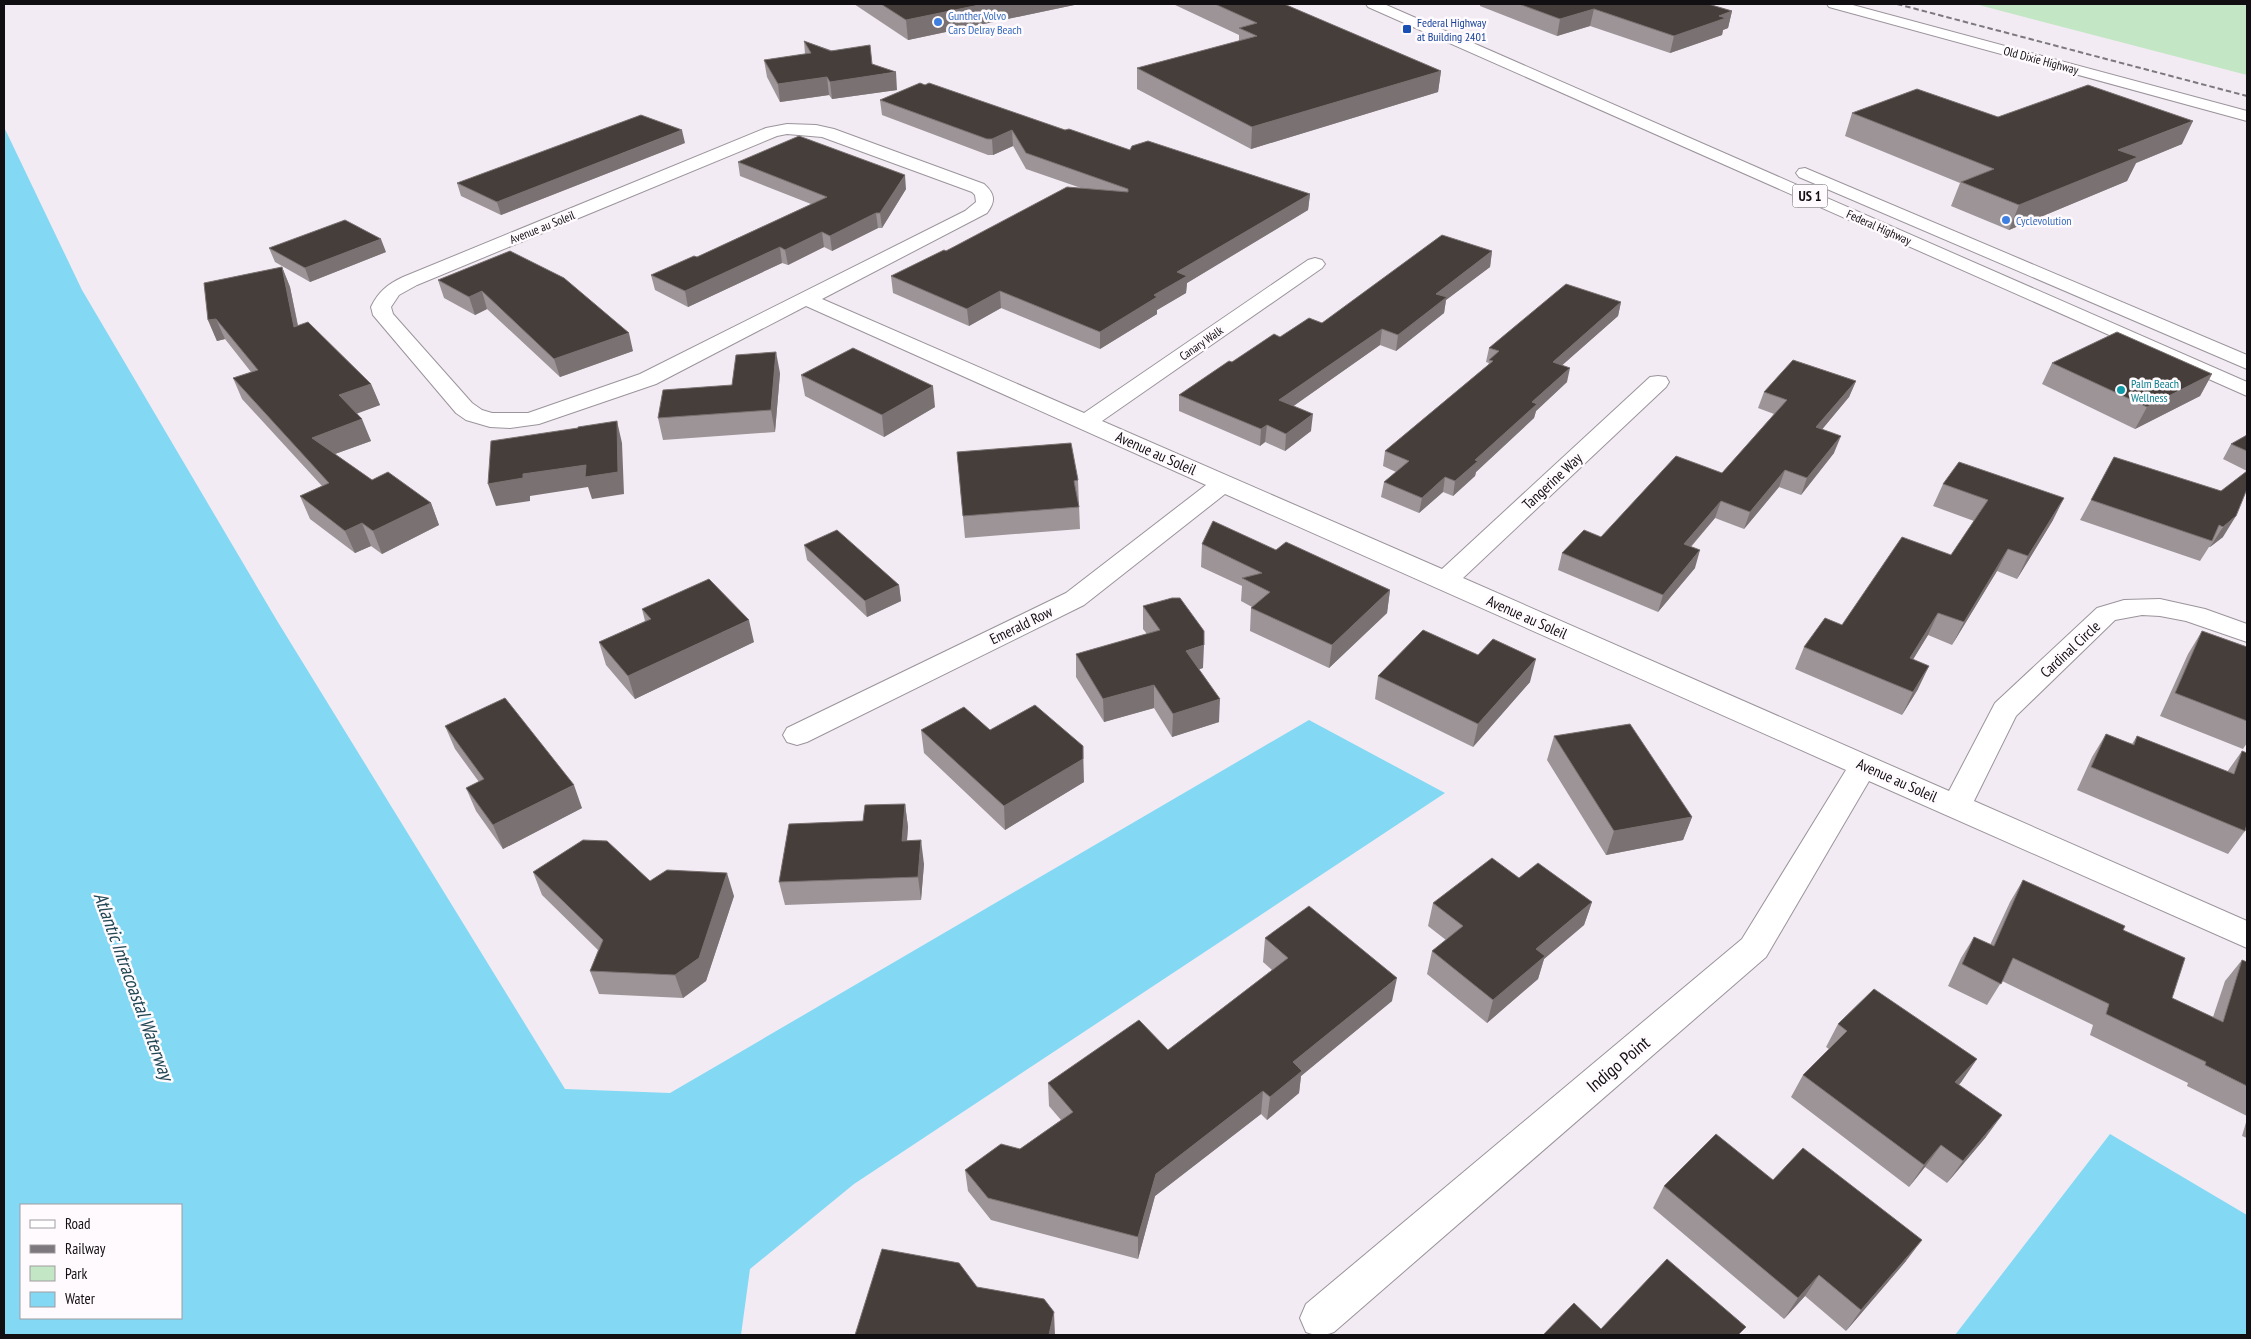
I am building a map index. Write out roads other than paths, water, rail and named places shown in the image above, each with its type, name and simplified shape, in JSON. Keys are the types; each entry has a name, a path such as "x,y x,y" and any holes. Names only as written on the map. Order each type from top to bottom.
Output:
{"street":[{"name":"Federal Highway","path":"1373,4 2247,390"},
{"path":"1410,4 1539,59"},
{"name":"Old Dixie Highway","path":"1834,4 2247,116"},
{"name":"Avenue au Soleil","path":"802,128 828,133 978,188 984,194 985,202 980,209 971,215 806,299 648,380 532,419 510,421 482,418 464,408 383,315 381,307 384,298 395,288 410,281 779,131 802,128"},
{"name":"Federal Highway","path":"1790,167 2247,363"},
{"name":"Canary Walk","path":"1086,422 1315,264"},
{"path":"2016,287 2069,298 2099,300"},
{"name":"Avenue au Soleil","path":"806,299 2247,935"},
{"path":"2092,322 2141,330 2221,352"},
{"name":"Tangerine Way","path":"1445,581 1658,382"},
{"name":"Emerald Row","path":"797,735 1075,599 1224,483"},
{"name":"Cardinal Circle","path":"1956,806 2005,710 2106,614 2123,607 2172,608 2247,633"},
{"name":"Indigo Point","path":"1320,1318 1754,948 1864,765"}],"water":[{"name":"Atlantic Intracoastal Waterway","path":"4,127 82,290 276,619 565,1089 670,1093 1309,720 1445,793 854,1184 750,1269 741,1335 4,1335"},
{"path":"2110,1134 2247,1215 2247,1335 1955,1335"}],"railway":[{"path":"1897,4 2247,96"}],"place":[{"name":"Gunther Volvo Cars Delray Beach","path":"938,22"},
{"name":"Federal Highway at Building 2401","path":"1407,29"},
{"name":"Cyclevolution","path":"2006,220"},
{"name":"Palm Beach Wellness","path":"2121,390"}]}
